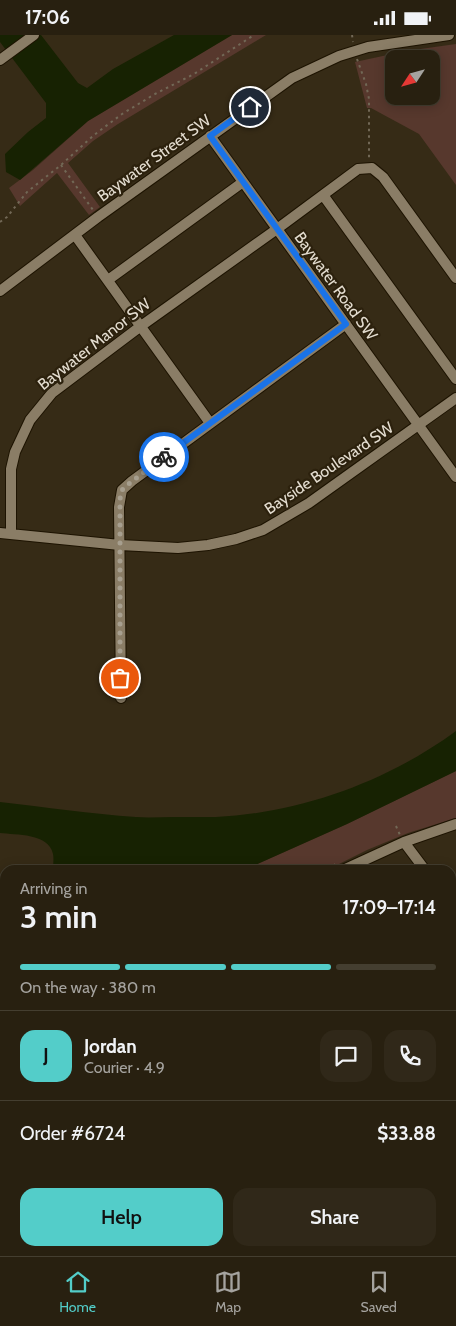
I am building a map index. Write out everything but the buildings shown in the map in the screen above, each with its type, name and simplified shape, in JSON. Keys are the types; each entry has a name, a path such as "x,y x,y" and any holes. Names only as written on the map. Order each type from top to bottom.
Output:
{"street":[{"path":"0,60 34,35"},
{"name":"Baywater Street SW","path":"0,291 98,217 292,78 316,66 368,47 449,35"},
{"name":"Baywater Road SW","path":"210,136 456,477"},
{"path":"369,167 383,177 456,278"},
{"name":"Baywater Manor SW","path":"11,534 11,469 15,452 30,420 52,393 358,169 369,167"},
{"path":"108,280 244,182"},
{"path":"323,195 456,379"},
{"path":"74,235 210,423"},
{"path":"121,698 119,507 122,490 346,324"},
{"name":"Bayside Boulevard SW","path":"0,533 120,545 178,548 208,545 236,539 263,530 309,503 456,398"},
{"path":"353,865 402,839 456,825"},
{"path":"402,839 421,865"}],"path":[{"path":"0,222 7,217 26,191 61,165 122,113 194,74 254,35"},
{"path":"352,35 357,60 366,84 369,99 369,167"},
{"path":"61,165 98,217"},
{"path":"396,827 402,839"}],"shaded area":[{"path":"0,35 41,35 78,83 87,88 113,69 174,35 232,35 88,121 20,180 6,172 5,154 46,118 46,103 0,42"},
{"path":"232,35 266,35 118,124 93,141 68,163 100,207 89,215 57,173 20,206 9,188 33,170 88,121"},
{"path":"456,44 456,185 419,134 371,108 367,108 355,62 385,56 385,105 440,105 440,50 413,50"},
{"path":"456,731 456,771 347,824 255,865 53,865 53,854 45,842 31,836 0,833 0,802 102,814 146,817 216,817 248,814 280,809 342,791 373,779 430,749"},
{"path":"456,771 456,818 408,833 337,865 255,865 347,824"}],"way so far":[{"path":"120,678 120,499 122,490 126,486 164,457"}],"route":[{"path":"164,457 346,324 210,136 250,107"}]}
